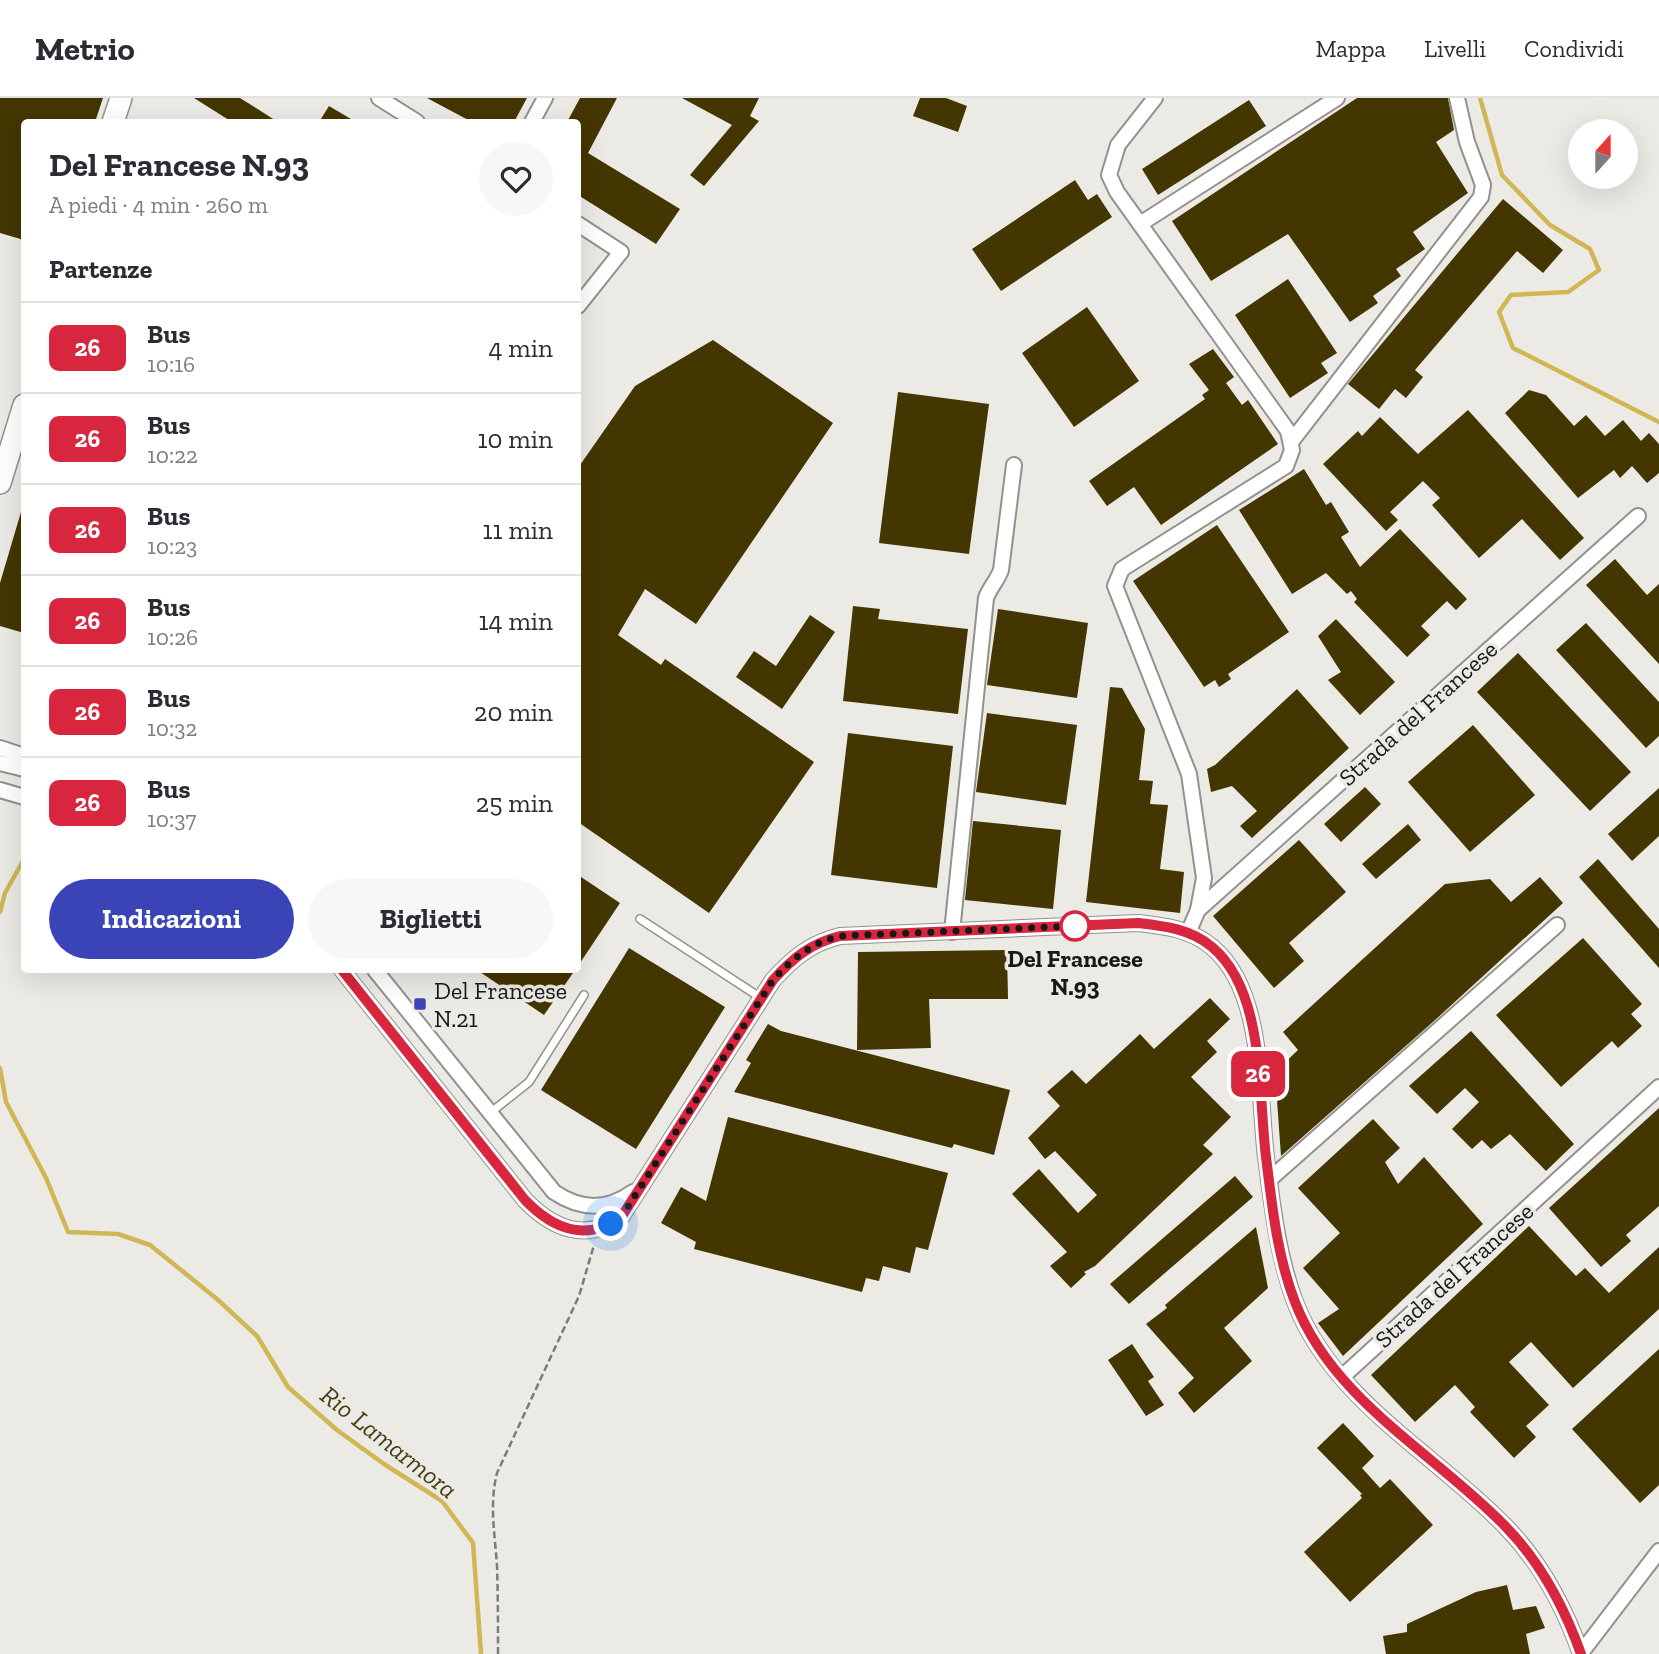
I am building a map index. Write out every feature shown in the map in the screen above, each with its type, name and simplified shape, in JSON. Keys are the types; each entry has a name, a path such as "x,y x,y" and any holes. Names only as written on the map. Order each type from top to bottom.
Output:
{"street":[{"path":"114,119 121,98"},
{"path":"379,98 412,119"},
{"path":"534,119 545,98"},
{"path":"1155,98 1118,145 1109,175 1117,192 1288,431 1291,442"},
{"path":"1140,224 1337,98"},
{"name":"Strada del Francese","path":"1188,933 1198,910 1204,878 1189,774 1115,586 1122,569 1286,466 1292,450 1291,442 1481,197 1483,185 1467,142 1457,98"},
{"path":"581,226 621,252 581,302"},
{"path":"0,484 21,415"},
{"path":"952,932 986,598 990,588 997,582 1001,570 1014,465"},
{"name":"Strada del Francese","path":"1198,910 1638,516"},
{"path":"0,748 21,755"},
{"path":"0,763 21,768"},
{"path":"0,790 21,796"},
{"path":"344,973 537,1213 565,1228 599,1229 622,1216 761,998 790,961 827,939 840,936 1138,923 1188,933 1214,948 1234,972 1246,997 1255,1043 1269,1180 1279,1244 1292,1295 1313,1340 1342,1377 1395,1429 1508,1529 1545,1579 1581,1653 1659,1551"},
{"path":"1269,1180 1557,925"},
{"path":"377,973 545,1183 566,1200 589,1207 613,1203 637,1189"},
{"name":"Strada del Francese","path":"1342,1377 1659,1087"},
{"path":"462,1121 486,1109"}],"lane":[{"path":"640,919 761,998"},
{"path":"486,1109 528,1082 584,995"}],"path":[{"path":"498,1654 493,1489 497,1473 579,1296 599,1229"}],"building":[{"path":"0,98 103,98 96,119 21,119 21,239 0,233"},
{"path":"194,98 240,98 273,119 227,119"},
{"path":"427,98 527,98 516,119 466,119"},
{"path":"580,98 617,98 588,153 680,209 656,244 581,197 581,119 569,119"},
{"path":"682,98 759,98 750,116 759,121 704,186 690,175 732,125"},
{"path":"920,98 946,98 967,106 958,132 913,116"},
{"path":"1357,98 1448,98 1454,130 1436,142 1468,193 1413,232 1425,249 1396,269 1401,276 1373,296 1378,303 1350,322 1288,234 1211,281 1172,221"},
{"path":"1249,100 1266,126 1158,195 1142,169"},
{"path":"329,106 351,119 321,119"},
{"path":"1075,180 1088,200 1097,194 1112,217 1001,291 972,249"},
{"path":"1503,199 1563,250 1543,273 1517,251 1415,370 1423,377 1406,398 1395,389 1379,409 1348,384"},
{"path":"1288,279 1337,353 1321,363 1328,373 1290,398 1235,315"},
{"path":"1087,307 1139,381 1074,427 1022,353"},
{"path":"713,340 833,423 696,624 645,589 618,635 661,665 665,659 814,762 709,913 581,824 581,464 635,386"},
{"path":"1213,349 1234,377 1226,383 1242,405 1248,400 1278,444 1161,525 1134,487 1107,506 1089,481 1205,399 1202,395 1209,390 1189,364"},
{"path":"1529,390 1546,395 1574,426 1586,415 1605,436 1623,420 1641,441 1649,433 1659,444 1659,473 1647,483 1632,466 1620,478 1614,470 1578,498 1505,413"},
{"path":"898,392 989,404 969,554 879,543"},
{"path":"1468,410 1584,538 1560,560 1522,519 1479,558 1432,505 1440,498 1423,481 1390,512 1398,520 1386,531 1323,464 1358,431 1362,436 1380,417 1418,454"},
{"path":"1304,469 1326,505 1331,502 1349,532 1341,537 1360,567 1400,529 1467,599 1456,610 1447,601 1421,626 1430,635 1407,657 1354,602 1357,599 1351,591 1347,594 1326,573 1292,594 1239,510"},
{"path":"21,512 21,632 0,626 0,583"},
{"path":"1217,525 1289,632 1228,674 1231,679 1219,687 1215,680 1204,687 1133,581"},
{"path":"1615,559 1647,595 1659,584 1659,664 1586,585"},
{"path":"853,606 880,609 878,619 968,629 958,714 843,701"},
{"path":"998,609 1088,623 1077,698 987,685"},
{"path":"810,615 835,632 782,709 736,677 754,651 776,666"},
{"path":"1336,619 1395,682 1360,715 1328,680 1341,672 1318,636"},
{"path":"1586,623 1659,702 1659,736 1646,748 1556,650"},
{"path":"1518,653 1631,772 1590,811 1477,692"},
{"path":"1110,687 1122,688 1145,729 1139,780 1153,781 1150,804 1168,805 1160,869 1184,872 1180,913 1086,902"},
{"path":"1297,689 1349,748 1252,838 1240,826 1257,811 1232,786 1211,792 1207,769 1215,765"},
{"path":"987,713 1077,725 1066,805 976,792"},
{"path":"1473,725 1535,795 1470,852 1408,782"},
{"path":"848,733 953,746 937,888 831,875"},
{"path":"1365,787 1381,804 1341,842 1324,824"},
{"path":"1659,788 1659,836 1632,861 1608,834"},
{"path":"973,821 1061,830 1053,909 965,900"},
{"path":"1408,824 1421,840 1376,879 1362,864"},
{"path":"1299,840 1346,892 1289,943 1304,961 1274,988 1213,916"},
{"path":"1598,859 1659,929 1659,968 1579,877"},
{"path":"581,877 620,903 581,962"},
{"path":"1540,877 1563,903 1281,1156 1275,1072 1298,1050 1283,1032 1445,884 1490,879 1511,902"},
{"path":"1583,938 1642,1004 1631,1014 1642,1026 1618,1048 1612,1041 1561,1087 1496,1015"},
{"path":"629,948 725,1007 636,1149 541,1090"},
{"path":"1007,950 1008,999 929,999 931,1048 857,1050 858,952"},
{"path":"481,973 573,973 544,1015"},
{"path":"1210,998 1230,1019 1207,1041 1217,1052 1191,1077 1231,1117 1203,1145 1213,1154 1095,1266 1084,1272 1086,1274 1071,1288 1050,1266 1067,1252 1012,1194 1039,1169 1078,1213 1097,1195 1055,1151 1045,1159 1028,1138 1060,1106 1047,1092 1072,1070 1086,1084 1140,1034 1154,1049"},
{"path":"768,1024 781,1031 1010,1090 994,1155 954,1144 952,1148 734,1092 751,1063 746,1060"},
{"path":"1471,1031 1574,1144 1546,1171 1510,1134 1491,1149 1482,1140 1472,1149 1452,1129 1479,1102 1465,1088 1437,1114 1409,1086"},
{"path":"1659,1108 1659,1206 1626,1235 1631,1241 1601,1267 1549,1208"},
{"path":"728,1117 948,1173 928,1250 916,1247 910,1273 883,1266 879,1281 866,1278 862,1292 694,1249 696,1242 661,1223 681,1187 706,1201"},
{"path":"1373,1119 1400,1148 1385,1162 1398,1184 1424,1157 1483,1224 1343,1356 1318,1323 1339,1309 1303,1268 1340,1233 1298,1188"},
{"path":"1235,1176 1253,1197 1129,1304 1110,1284"},
{"path":"1529,1226 1576,1276 1585,1268 1609,1293 1659,1247 1659,1309 1573,1388 1531,1342 1509,1362 1549,1405 1526,1426 1536,1437 1514,1458 1470,1412 1475,1407 1455,1385 1415,1422 1371,1375"},
{"path":"1256,1227 1268,1288 1224,1328 1252,1361 1194,1413 1178,1393 1194,1378 1146,1324"},
{"path":"1132,1344 1154,1377 1148,1381 1164,1405 1146,1416 1108,1360"},
{"path":"1659,1349 1659,1485 1640,1503 1572,1429"},
{"path":"1343,1423 1374,1456 1362,1468 1380,1488 1390,1479 1433,1525 1350,1602 1304,1552 1362,1498 1362,1494 1317,1448"},
{"path":"1507,1585 1513,1610 1536,1606 1545,1628 1526,1634 1530,1654 1386,1654 1383,1636 1407,1632 1407,1624 1476,1592"}],"waterway":[{"path":"1480,98 1502,175 1550,225 1590,249 1599,270 1568,292 1511,295 1499,312 1513,348 1659,422"},
{"name":"Rio Lamarmora","path":"0,912 5,893 21,864"},
{"name":"Rio Lamarmora","path":"0,1068 6,1102 46,1178 68,1232 118,1234 150,1245 217,1299 257,1336 288,1387 337,1430 442,1501 473,1543 481,1654"}],"bus line":[{"name":"26","path":"344,973 537,1213 565,1228 582,1230 599,1229 622,1216 773,980 790,961 814,945 840,936 1138,923 1173,928 1201,939 1214,948 1234,972 1246,997 1255,1043 1266,1157 1283,1265 1302,1319 1313,1340 1327,1360 1366,1401 1508,1529 1545,1579 1581,1654"}],"place":[{"name":"Del Francese N.93","path":"1075,926"},
{"name":"Del Francese N.21","path":"420,1004"}],"route":[{"path":"611,1224 622,1216 773,980 802,952 827,939 840,936 1075,926"}]}
